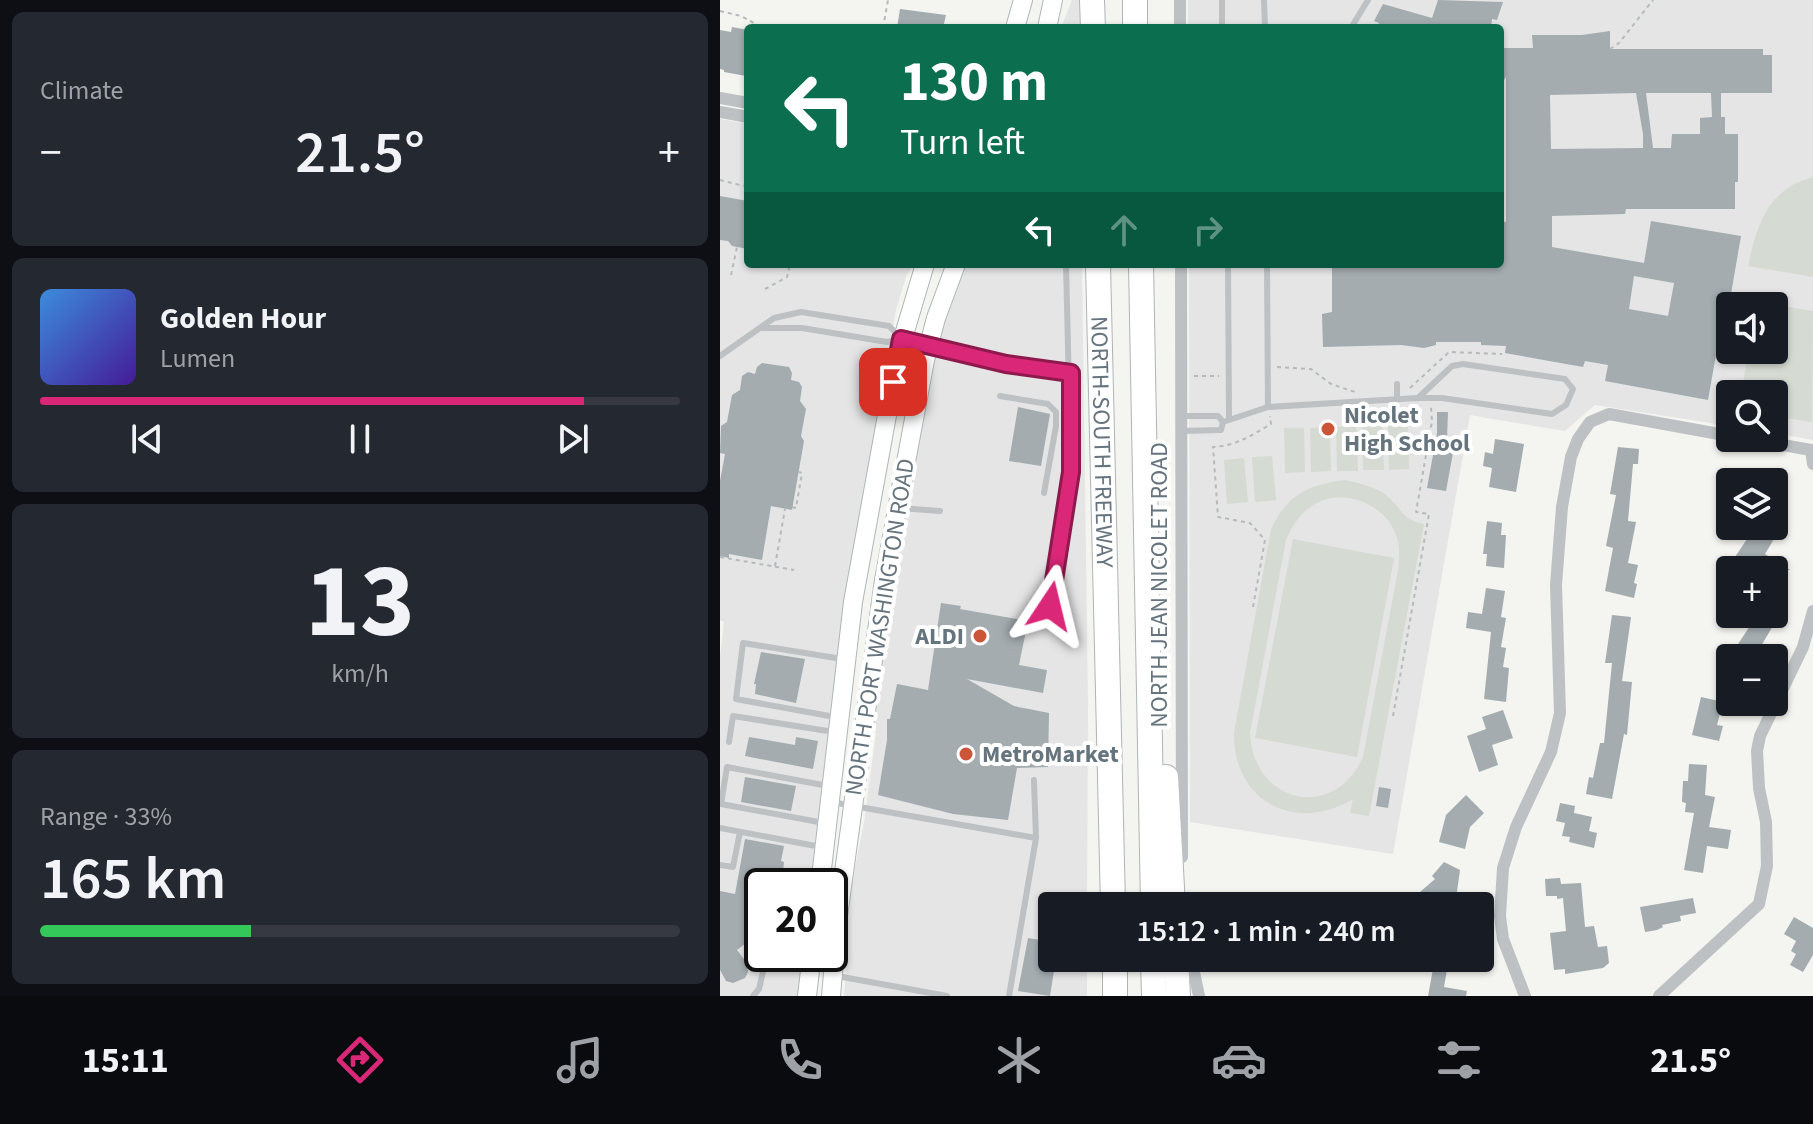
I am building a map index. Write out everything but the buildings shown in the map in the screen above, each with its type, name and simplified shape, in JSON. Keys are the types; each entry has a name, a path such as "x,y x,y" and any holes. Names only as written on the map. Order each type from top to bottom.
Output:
{"highway":[{"path":"1092,0 1093,24"},
{"path":"1135,0 1135,24"},
{"name":"NORTH-SOUTH FREEWAY","path":"1098,268 1113,892"},
{"name":"NORTH-SOUTH FREEWAY","path":"1141,268 1153,892"},
{"path":"1150,709 1165,755 1172,892"},
{"path":"1100,892 1101,836 1110,771"},
{"path":"1099,996 1100,972"},
{"path":"1115,972 1115,996"},
{"path":"1153,972 1154,996"},
{"path":"1177,972 1178,996"}],"main road":[{"path":"1016,24 1023,0"},
{"path":"1048,24 1053,0"},
{"name":"NORTH PORT WASHINGTON ROAD","path":"822,868 853,602 901,339 924,268"},
{"name":"NORTH PORT WASHINGTON ROAD","path":"831,996 838,916 880,606 929,346 955,268"},
{"path":"807,996 810,972"}],"street":[{"path":"1180,0 1180,24"},
{"path":"720,98 744,102"},
{"path":"720,112 744,116"},
{"name":"NORTH JEAN NICOLET ROAD","path":"1181,268 1183,892"},
{"path":"1525,996 1503,939 1500,916 1503,868 1516,827 1551,752 1560,713 1556,585 1562,507 1571,457 1578,439 1590,422 1609,414 1716,433"},
{"path":"1788,446 1811,450 1813,464"},
{"path":"1659,996 1759,904 1767,866 1766,822 1759,788 1757,751 1760,736 1803,647 1813,611"},
{"path":"1194,972 1199,996"}],"lane":[{"path":"1222,0 1222,24"},
{"path":"1264,0 1265,24"},
{"path":"1353,24 1368,0"},
{"path":"1050,606 1071,472 1066,268"},
{"path":"1181,431 1221,430 1226,421 1228,268"},
{"path":"1267,268 1268,407"},
{"path":"720,356 774,318 801,312 889,326 901,339"},
{"path":"763,328 802,328 887,342 901,339 1006,364 1071,373"},
{"path":"1226,421 1268,407 1418,398 1552,414 1566,405 1573,389 1565,379 1463,364 1452,366 1418,398"},
{"path":"1397,387 1397,400"},
{"path":"1000,396 1048,404 1056,412 1044,493"},
{"path":"1181,416 1218,416 1226,421"},
{"path":"883,435 910,440"},
{"path":"898,507 940,511"},
{"path":"853,602 880,606"},
{"path":"838,725 736,699 743,643 845,660"},
{"path":"729,742 733,716 838,725"},
{"path":"827,824 721,804 727,767 831,794 852,805 1036,838"},
{"path":"1009,996 1036,838 1034,780"},
{"path":"720,828 824,848"},
{"path":"720,865 733,867 740,832"},
{"path":"753,996 759,989 763,972"},
{"path":"834,975 947,996"}],"path":[{"path":"884,24 888,0"},
{"path":"1610,49 1619,43 1653,0"},
{"path":"720,11 741,16 756,24"},
{"path":"720,180 744,186"},
{"path":"731,275 737,247"},
{"path":"765,289 787,277 789,268"},
{"path":"1397,387 1410,388 1449,352 1502,354"},
{"path":"1268,366 1311,369 1337,388 1356,392"},
{"path":"1181,371 1189,376 1228,376"},
{"path":"1393,716 1429,514 1416,512 1432,421 1431,398"},
{"path":"1253,607 1265,540 1250,523 1218,517 1213,447 1233,445 1271,424 1268,407"},
{"path":"792,507 796,508 802,473 799,472"},
{"path":"774,567 785,509"},
{"path":"720,557 794,570"}],"shaded area":[{"path":"1072,0 1081,0 1080,24 1063,24"},
{"name":"Nicolet High School","path":"1188,0 1813,0 1813,440 1788,436 1788,380 1716,380 1716,424 1595,405 1565,431 1470,415 1393,854 1190,822 1189,268 1504,268 1504,24 1188,24"},
{"path":"720,119 744,123 744,268 911,268 896,310 843,610 814,868 744,868 744,972 802,972 800,996 720,996 720,657 724,622 720,620"},
{"path":"1813,177 1813,277 1748,266 1761,223 1775,199 1785,190"},
{"path":"962,268 1082,268 1088,708 1087,892 1038,892 1038,972 1087,972 1087,996 844,996 848,972 848,902 864,823 887,610 939,335"},
{"path":"1788,307 1813,311 1812,422 1788,418 1788,380 1744,380 1746,364 1788,364"},
{"path":"1408,425 1409,469 1389,470 1388,426"},
{"path":"1356,426 1358,471 1337,471 1336,427"},
{"path":"1362,426 1382,426 1384,470 1363,470"},
{"path":"1330,427 1331,471 1311,472 1310,428"},
{"path":"1284,428 1304,428 1305,472 1285,473"},
{"path":"1272,456 1276,500 1255,502 1252,457"},
{"path":"1244,458 1248,502 1227,504 1224,460"},
{"path":"1345,480 1383,493 1405,516 1424,524 1369,816 1350,813 1353,799 1331,809 1310,813 1271,805 1256,793 1244,777 1236,757 1234,733 1271,529 1285,507 1300,493","holes":["1330,498 1361,501 1387,519 1398,541 1399,565 1363,757 1350,778 1334,791 1315,797 1297,796 1279,789 1265,776 1255,757 1250,733 1286,540 1293,525 1308,508"]},
{"path":"1293,539 1394,558 1357,757 1255,738"}],"place":[{"name":"Nicolet High School","path":"1328,429"},
{"name":"ALDI","path":"980,636"},
{"name":"MetroMarket","path":"966,754"}],"route":[{"path":"893,382 901,339 1006,364 1071,373 1071,472 1050,606"}]}
